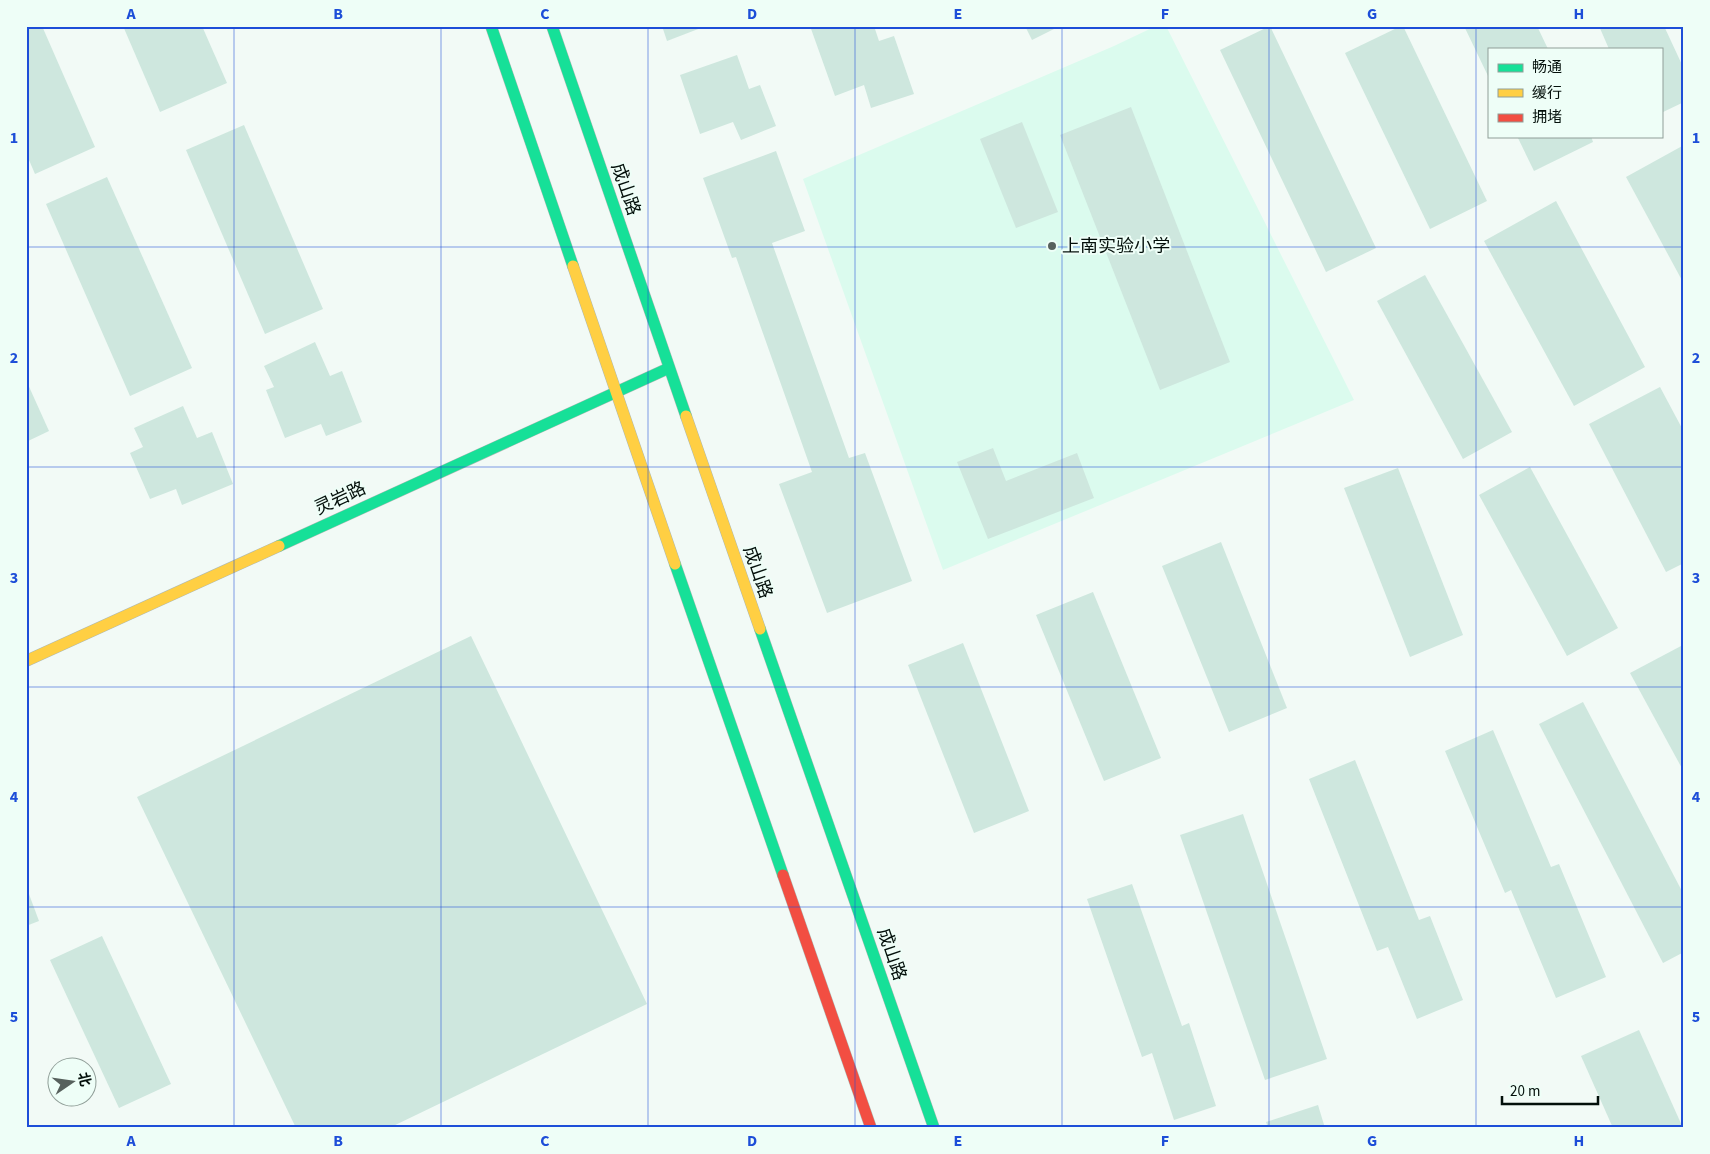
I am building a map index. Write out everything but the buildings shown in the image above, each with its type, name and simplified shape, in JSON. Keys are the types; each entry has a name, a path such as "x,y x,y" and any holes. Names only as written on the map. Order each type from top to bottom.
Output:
{"main road":[{"path":"491,26 870,1128"},
{"name":"成山路","path":"552,26 668,368 934,1128"},
{"name":"灵岩路","path":"26,661 668,368"}],"shaded area":[{"name":"上南实验小学","path":"1156,26 1166,26 1354,400 943,570 803,179 1114,46"}],"traffic: fast":[{"path":"491,26 573,266"},
{"path":"552,26 686,416"},
{"path":"279,546 669,368"},
{"path":"675,564 783,875"},
{"path":"760,629 934,1128"}],"traffic: slow":[{"path":"573,266 675,564"},
{"path":"686,416 760,629"},
{"path":"26,661 279,546"}],"traffic: jam":[{"path":"783,875 871,1128"}],"place":[{"name":"上南实验小学","path":"1052,246"}]}
